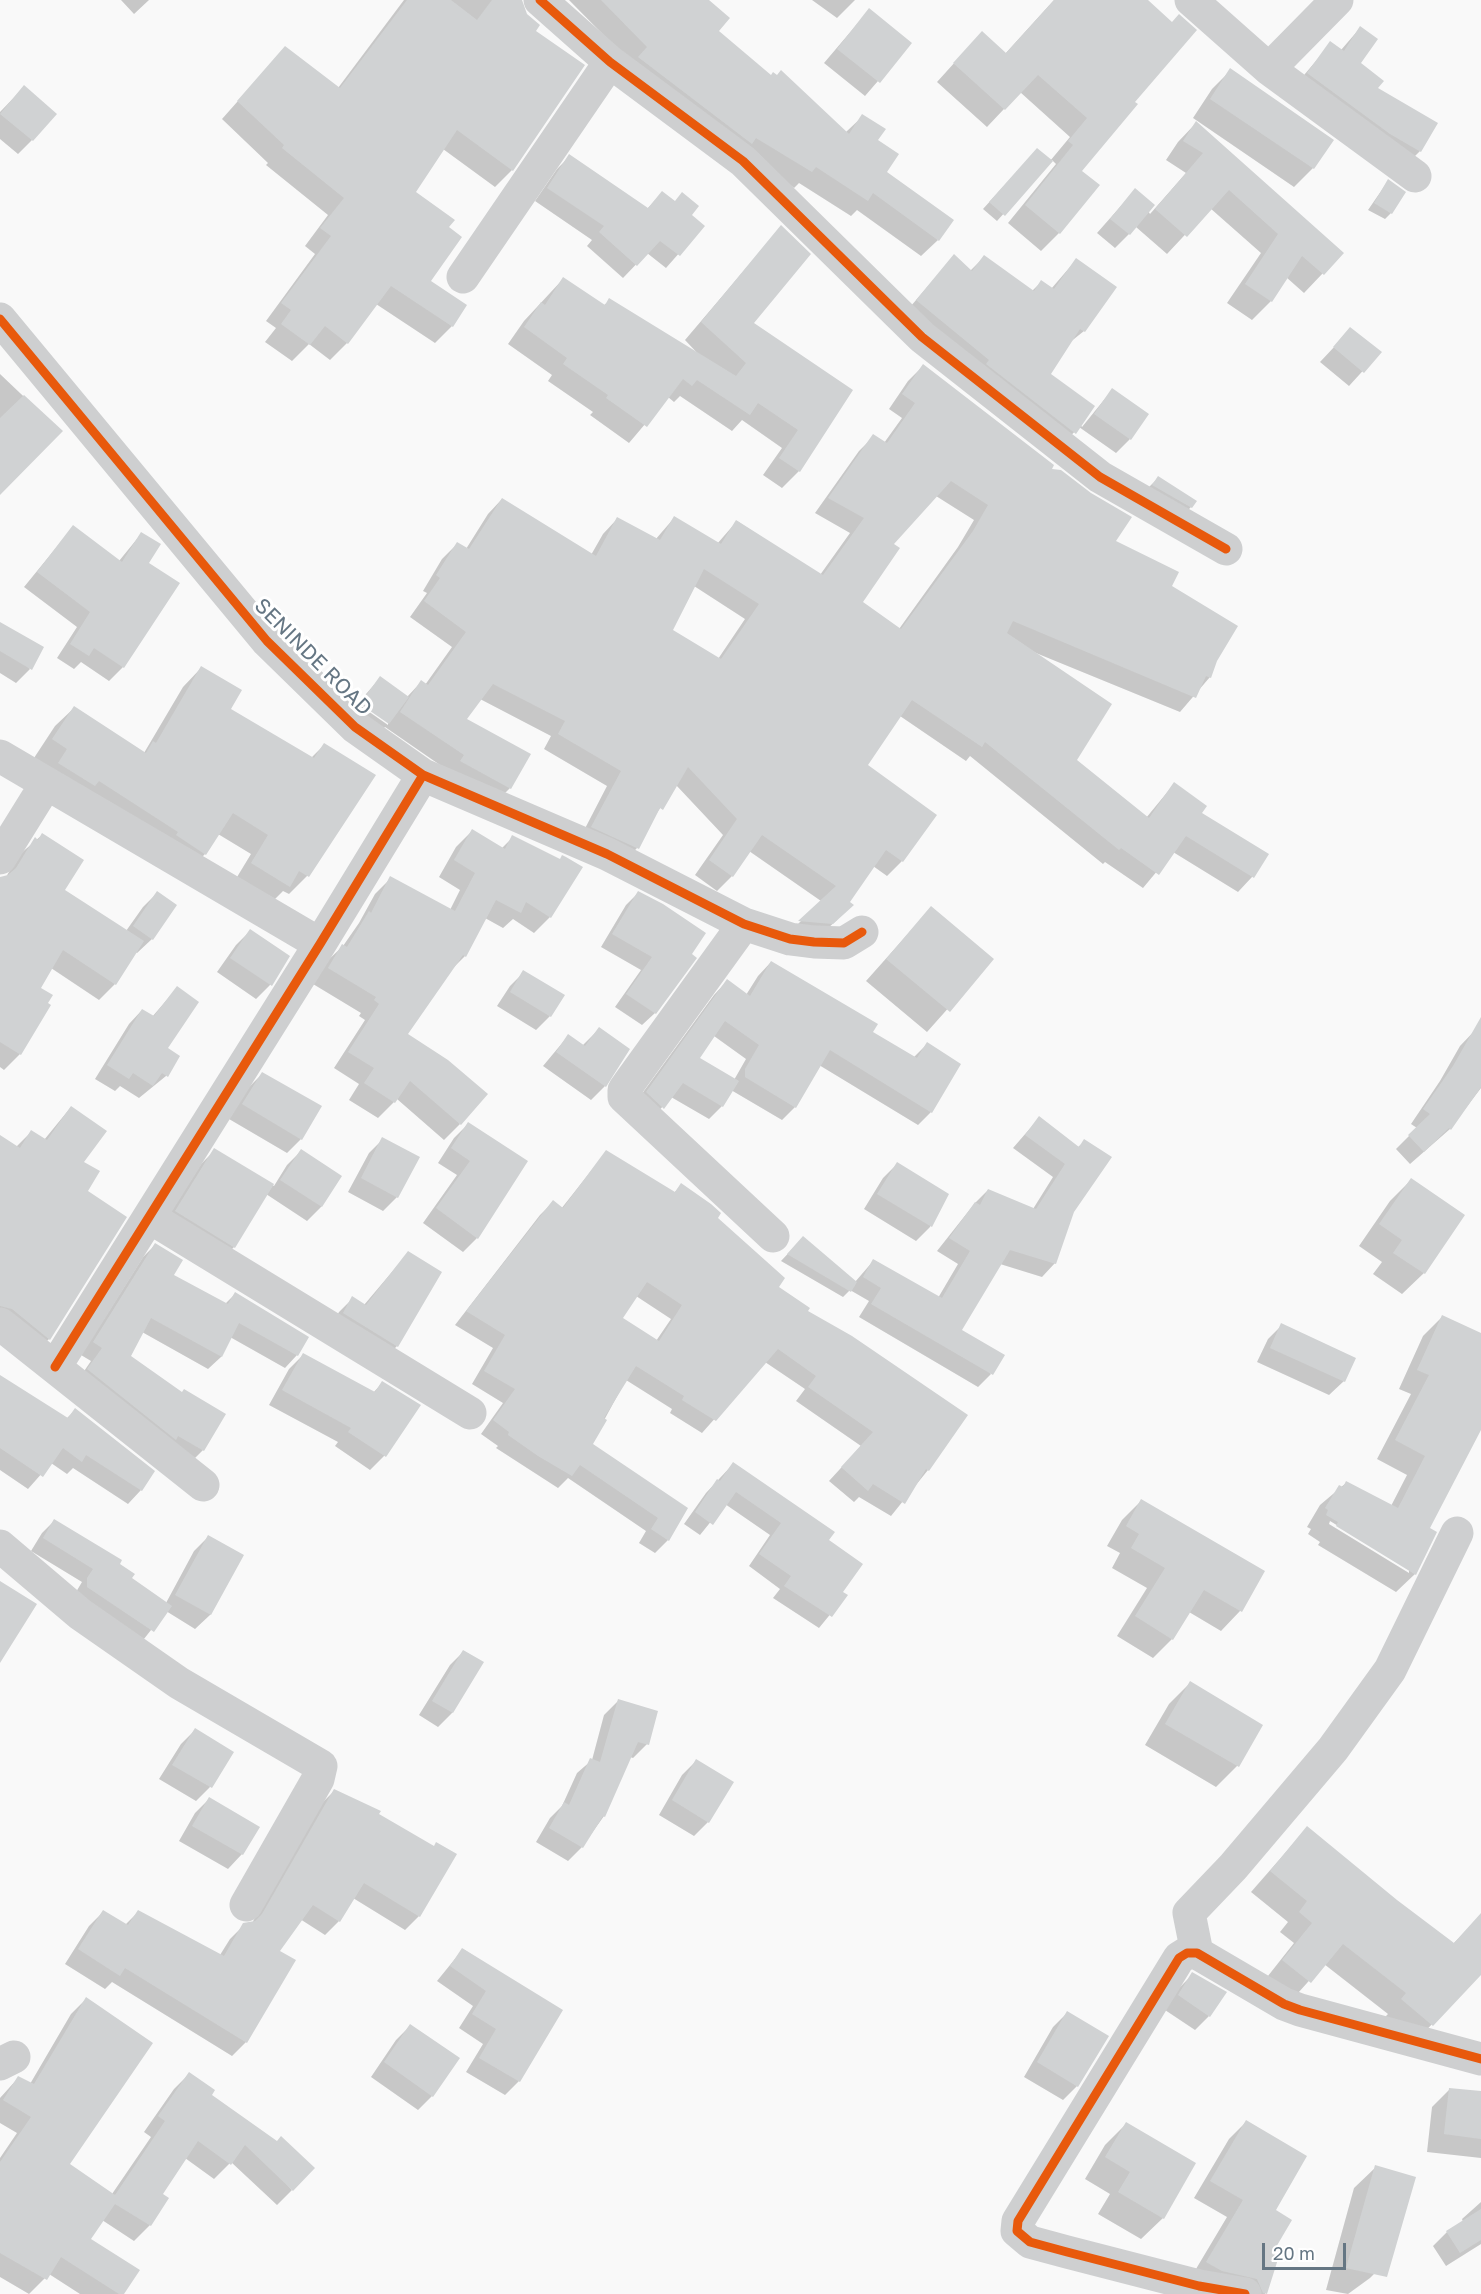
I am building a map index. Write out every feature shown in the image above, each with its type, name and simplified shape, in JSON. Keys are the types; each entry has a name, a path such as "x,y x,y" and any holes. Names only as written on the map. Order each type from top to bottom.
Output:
{"street":[{"path":"540,0 610,62 743,161 922,337 1100,477 1226,549"},
{"path":"1191,0 1269,69 1416,176"},
{"path":"1269,69 1337,0"},
{"path":"463,277 610,62"},
{"name":"SENINDE ROAD","path":"0,319 267,641 355,727 423,775 607,854 744,924 790,939 814,942 844,943 862,932"},
{"path":"0,756 320,944"},
{"path":"55,1367 423,775"},
{"path":"0,858 46,783"},
{"path":"744,924 624,1090 624,1097 773,1236"},
{"path":"149,1217 470,1413"},
{"path":"0,1324 203,1485"},
{"path":"1197,1953 1189,1913 1233,1867 1333,1749 1390,1671 1457,1533"},
{"path":"0,1546 80,1614 179,1683 321,1766 318,1779 246,1905"},
{"path":"1245,2294 1199,2286 1030,2242 1017,2231 1018,2221 1175,1964 1187,1953 1197,1953 1284,2004 1300,2010 1481,2059"}],"building":[{"path":"407,0 451,0 477,20 492,0 522,0 527,14 540,25 536,31 585,65 513,171 457,130 416,192 455,220 449,227 462,237 431,281 467,305 453,327 391,286 348,344 325,326 310,345 281,324 291,310 281,303 331,236 320,228 344,198 282,148 284,145 237,101 285,46 340,88"},
{"path":"601,0 709,0 730,18 719,31 771,75 773,72 777,75 781,70 849,134 862,114 886,129 878,140 899,154 887,172 954,220 939,241 873,193 868,201 816,167 812,172 756,138 752,144 638,57 647,47"},
{"path":"1054,0 1148,0 1172,22 1179,14 1197,30 1135,102 1138,104 1082,171 1100,185 1060,234 1025,205 1073,145 1068,141 1087,118 1038,75 1005,110 953,63 982,31 1006,53"},
{"path":"869,8 912,43 880,83 837,49"},
{"path":"1360,26 1378,39 1361,63 1384,81 1378,88 1438,123 1421,152 1390,134 1307,73 1330,41 1344,51"},
{"path":"1230,68 1334,140 1314,169 1210,99"},
{"path":"24,85 57,114 33,141 0,114"},
{"path":"1196,121 1344,253 1324,275 1302,256 1272,302 1245,284 1278,234 1229,190 1187,237 1155,209 1203,153 1183,141"},
{"path":"1037,148 1053,161 1005,216 989,202"},
{"path":"569,154 648,208 662,191 675,201 682,192 699,206 692,215 705,226 680,256 660,241 637,266 599,232 604,226 547,188"},
{"path":"1388,179 1406,192 1392,214 1374,203"},
{"path":"1135,188 1155,205 1130,235 1110,219"},
{"path":"781,225 811,254 754,323 853,390 800,472 779,458 798,430 758,403 750,415 697,380 692,386 683,379 647,427 606,398 608,395 563,364 567,358 524,327 541,302 545,305 563,277 605,305 609,298 736,376 746,363 701,322"},
{"path":"954,254 972,271 984,255 1034,291 1041,280 1054,289 1076,258 1117,287 1085,332 1080,329 1051,374 1095,406 1076,434 986,364 989,360 916,300"},
{"path":"1350,327 1382,352 1364,373 1333,347"},
{"path":"923,364 1054,465 1052,469 1061,470 1091,493 1132,517 1116,541 1179,572 1172,586 1238,626 1217,661 1211,678 1206,676 1196,698 1013,621 1007,633 1112,704 1077,760 1149,818 1174,782 1207,806 1202,813 1269,854 1254,878 1186,836 1159,875 1121,848 1119,850 985,742 982,747 912,700 868,765 937,815 903,862 886,850 850,902 854,905 833,924 798,921 836,886 762,835 733,877 709,860 737,819 688,767 663,810 660,808 639,849 591,827 621,771 558,734 565,721 493,684 467,719 531,754 511,789 460,761 464,755 400,712 421,680 428,685 466,632 424,601 440,578 436,575 457,542 469,549 502,498 596,556 617,517 660,540 674,516 721,544 736,520 823,575 864,518 828,498 873,434 887,443 915,403 902,394","holes":["951,481 988,505 973,531 901,629 863,602 900,548 894,544","704,569 759,604 721,659 673,630"]},
{"path":"1112,388 1149,414 1131,440 1094,414"},
{"path":"24,395 63,431 0,495 0,418"},
{"path":"1158,476 1197,501 1192,508 1152,485"},
{"path":"73,525 122,562 141,532 161,544 149,563 180,583 124,668 94,648 89,656 70,644 90,612 37,572"},
{"path":"0,622 44,647 32,670 0,651"},
{"path":"201,666 242,690 231,709 314,758 324,743 376,775 309,877 299,871 290,887 251,863 268,835 233,813 206,855 176,835 178,832 99,781 95,786 58,763 67,749 52,739 74,706 146,753 153,741 156,743"},
{"path":"380,676 409,697 389,724 360,704"},
{"path":"472,829 505,849 512,835 560,859 562,855 583,867 551,918 526,902 521,913 496,900 466,957 463,955 408,1034 448,1060 488,1094 461,1125 410,1081 395,1103 364,1083 374,1068 348,1052 379,1004 374,1000 376,997 328,968 342,944 347,947 369,911 371,913 390,876 455,911 475,873 454,860"},
{"path":"42,833 84,860 65,890 144,941 116,985 63,950 41,988 53,995 48,1003 51,1005 21,1055 0,1042 0,877 8,875 16,868 35,837 38,840"},
{"path":"157,891 177,905 153,940 133,926"},
{"path":"638,891 663,904 706,933 692,954 697,958 656,1014 626,994 652,957 612,934"},
{"path":"931,906 994,959 950,1012 886,959"},
{"path":"250,929 290,956 272,986 230,958"},
{"path":"771,961 878,1024 873,1032 917,1058 927,1042 961,1064 932,1113 830,1050 796,1108 745,1077 745,1069 759,1045 725,1021 700,1058 739,1081 723,1107 683,1083 664,1109 646,1092 727,979 750,996"},
{"path":"523,970 565,995 551,1017 510,992"},
{"path":"177,986 199,1002 168,1048 180,1056 168,1077 162,1073 153,1086 133,1073 129,1079 107,1065 142,1009 154,1016"},
{"path":"1481,1017 1481,1087 1451,1130 1449,1128 1424,1152 1408,1135 1430,1114 1423,1109 1453,1066"},
{"path":"599,1027 630,1049 606,1087 556,1052 568,1034 585,1046"},
{"path":"262,1072 322,1106 302,1140 242,1104"},
{"path":"71,1106 107,1131 84,1162 100,1171 88,1191 127,1217 50,1340 12,1309 0,1306 0,1135 20,1148 31,1130 47,1140"},
{"path":"1039,1116 1079,1147 1084,1139 1112,1157 1074,1212 1056,1264 1010,1250 962,1330 1005,1355 993,1375 871,1304 881,1288 863,1277 873,1259 942,1298 970,1251 949,1238 975,1202 980,1205 988,1189 1036,1209 1065,1164 1025,1135"},
{"path":"468,1122 528,1161 478,1239 436,1208 470,1161 451,1148"},
{"path":"382,1137 420,1157 398,1198 361,1178"},
{"path":"214,1148 274,1184 235,1248 175,1211"},
{"path":"301,1149 342,1176 322,1207 280,1180"},
{"path":"606,1150 675,1192 681,1183 721,1213 718,1218 785,1278 779,1287 810,1308 808,1311 852,1336 968,1415 929,1471 926,1469 905,1504 873,1484 868,1491 841,1467 873,1432 808,1387 816,1376 778,1349 716,1421 682,1400 684,1396 636,1366 604,1418 607,1420 593,1444 688,1508 669,1541 651,1529 658,1518 580,1465 572,1476 538,1456 508,1435 509,1432 493,1420 515,1389 484,1371 505,1335 466,1311 553,1200 563,1208","holes":["647,1282 682,1305 659,1341 623,1318"]},
{"path":"897,1162 949,1194 932,1227 877,1194"},
{"path":"1411,1178 1465,1215 1425,1274 1393,1253 1402,1240 1379,1224"},
{"path":"803,1236 857,1282 851,1292 787,1254"},
{"path":"155,1243 183,1260 174,1275 228,1304 235,1292 309,1337 298,1356 239,1323 222,1357 151,1318 131,1356 182,1392 184,1389 226,1414 204,1451 178,1436 176,1440 87,1369 102,1348 93,1342"},
{"path":"408,1251 442,1272 398,1347 343,1313 352,1296 366,1305"},
{"path":"1442,1315 1481,1333 1481,1430 1430,1528 1437,1532 1416,1575 1336,1526 1338,1522 1326,1515 1328,1510 1325,1508 1339,1485 1343,1487 1346,1481 1398,1508 1425,1456 1395,1440 1429,1375 1417,1370"},
{"path":"1281,1323 1356,1358 1345,1382 1270,1348"},
{"path":"303,1353 375,1392 382,1381 421,1405 386,1457 348,1432 351,1428 282,1390"},
{"path":"0,1375 68,1418 75,1408 155,1471 142,1491 86,1455 82,1462 63,1448 43,1477 0,1448"},
{"path":"733,1462 835,1532 829,1540 863,1564 843,1592 848,1595 832,1617 784,1586 791,1576 759,1554 781,1523 736,1492 713,1525 695,1512 717,1479 720,1481"},
{"path":"1141,1499 1265,1571 1242,1612 1204,1590 1173,1640 1135,1616 1165,1568 1131,1548 1139,1534 1126,1526"},
{"path":"54,1519 122,1560 120,1564 135,1574 132,1578 172,1606 154,1632 87,1587 87,1578 93,1569 43,1538"},
{"path":"208,1535 244,1555 211,1615 175,1595"},
{"path":"0,1581 37,1604 0,1663"},
{"path":"463,1650 484,1662 453,1713 432,1701"},
{"path":"1190,1681 1263,1725 1239,1767 1165,1724"},
{"path":"618,1699 658,1711 649,1745 638,1742 605,1817 603,1816 583,1848 549,1828 564,1802 569,1805 590,1758 600,1762"},
{"path":"195,1728 234,1752 212,1788 172,1765"},
{"path":"696,1759 734,1782 709,1823 672,1800"},
{"path":"334,1789 381,1811 379,1814 434,1846 436,1842 457,1854 420,1917 364,1883 340,1922 313,1905 280,1951 296,1960 247,2043 125,1968 120,1976 78,1949 103,1910 128,1925 138,1910 224,1956 243,1923 255,1921 262,1914"},
{"path":"209,1797 260,1827 243,1855 192,1826"},
{"path":"1307,1826 1397,1900 1454,1943 1481,1913 1481,1975 1433,2026 1401,1999 1406,1993 1343,1944 1311,1983 1282,1960 1312,1923 1299,1912 1307,1901 1270,1871"},
{"path":"462,1948 563,2010 520,2082 479,2058 496,2029 472,2014 486,1991 450,1966"},
{"path":"1192,1972 1227,1992 1210,2017 1178,1995"},
{"path":"86,1997 153,2043 70,2164 115,2195 165,2121 158,2116 189,2072 215,2090 212,2095 277,2141 281,2136 315,2168 293,2191 245,2145 231,2165 198,2141 163,2194 169,2198 151,2226 115,2204 91,2239 140,2270 124,2294 119,2294 61,2257 47,2280 0,2253 0,2162 31,2117 3,2100 18,2076 34,2084"},
{"path":"1067,2011 1109,2036 1078,2087 1037,2062"},
{"path":"410,2024 460,2058 433,2097 384,2062"},
{"path":"1449,2088 1481,2091 1481,2139 1444,2134"},
{"path":"1246,2120 1307,2156 1276,2210 1292,2220 1272,2254 1279,2256 1267,2294 1263,2293 1257,2279 1222,2271 1206,2262 1243,2200 1210,2181"},
{"path":"1126,2122 1196,2163 1164,2219 1118,2192 1130,2172 1105,2157"},
{"path":"1375,2165 1416,2177 1387,2277 1346,2268"},
{"path":"1481,2209 1481,2240 1460,2253 1446,2231"}],"cycle path":[{"path":"540,0 610,62 743,161 922,337 1100,477 1226,549"},
{"path":"0,319 267,641 355,727 423,775 607,854 744,924 790,939 814,942 844,943 862,932"},
{"path":"55,1367 423,775"},
{"path":"1245,2294 1199,2286 1030,2242 1017,2231 1018,2221 1179,1958 1187,1953 1197,1953 1284,2004 1300,2010 1481,2059"}]}
